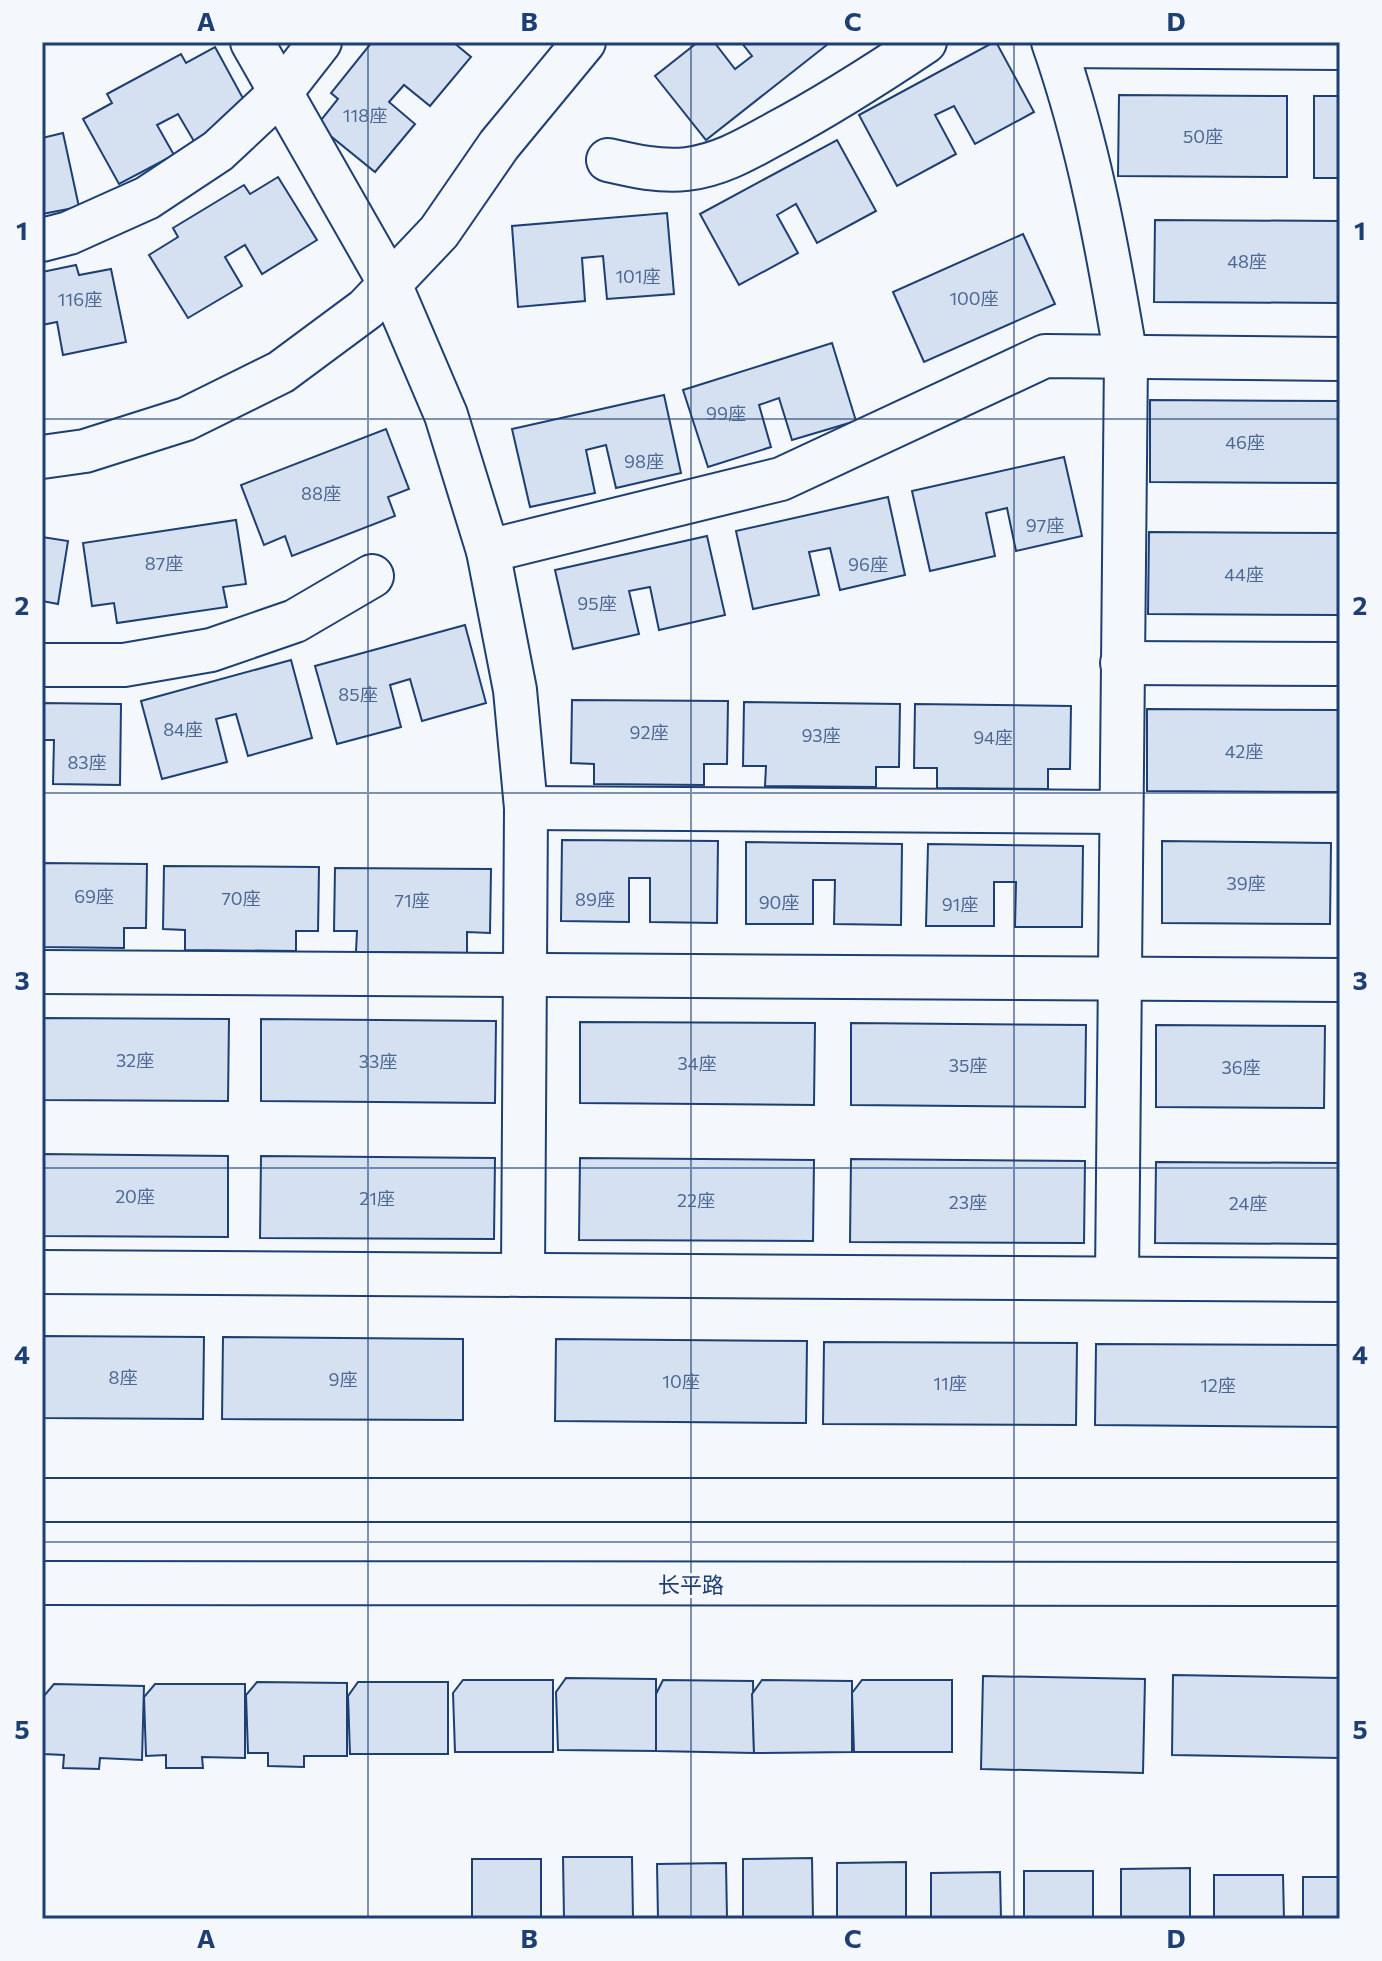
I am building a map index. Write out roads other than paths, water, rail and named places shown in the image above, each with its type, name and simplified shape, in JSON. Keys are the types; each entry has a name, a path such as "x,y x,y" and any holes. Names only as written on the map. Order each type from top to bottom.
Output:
{"street":[{"path":"252,42 390,284 446,415 488,551 515,690 526,808 523,1275"},
{"path":"42,240 69,233 147,198 218,151 281,92 320,42"},
{"path":"42,457 85,451 186,419 281,372 366,309 439,232 499,145 584,42"},
{"path":"608,160 647,169 687,169 727,160 818,110 925,42"},
{"path":"1117,1278 1126,358 1109,252 1089,163 1054,44 1340,48"},
{"path":"488,551 781,479 1045,356 1340,359"},
{"path":"42,665 124,665 211,650 295,621 372,576"},
{"path":"1122,663 1340,664"},
{"path":"526,808 1121,812"},
{"path":"42,972 1340,980"},
{"path":"42,1272 1340,1280"},
{"path":"42,1500 1340,1500"},
{"name":"长平路","path":"42,1583 1340,1584"}]}
